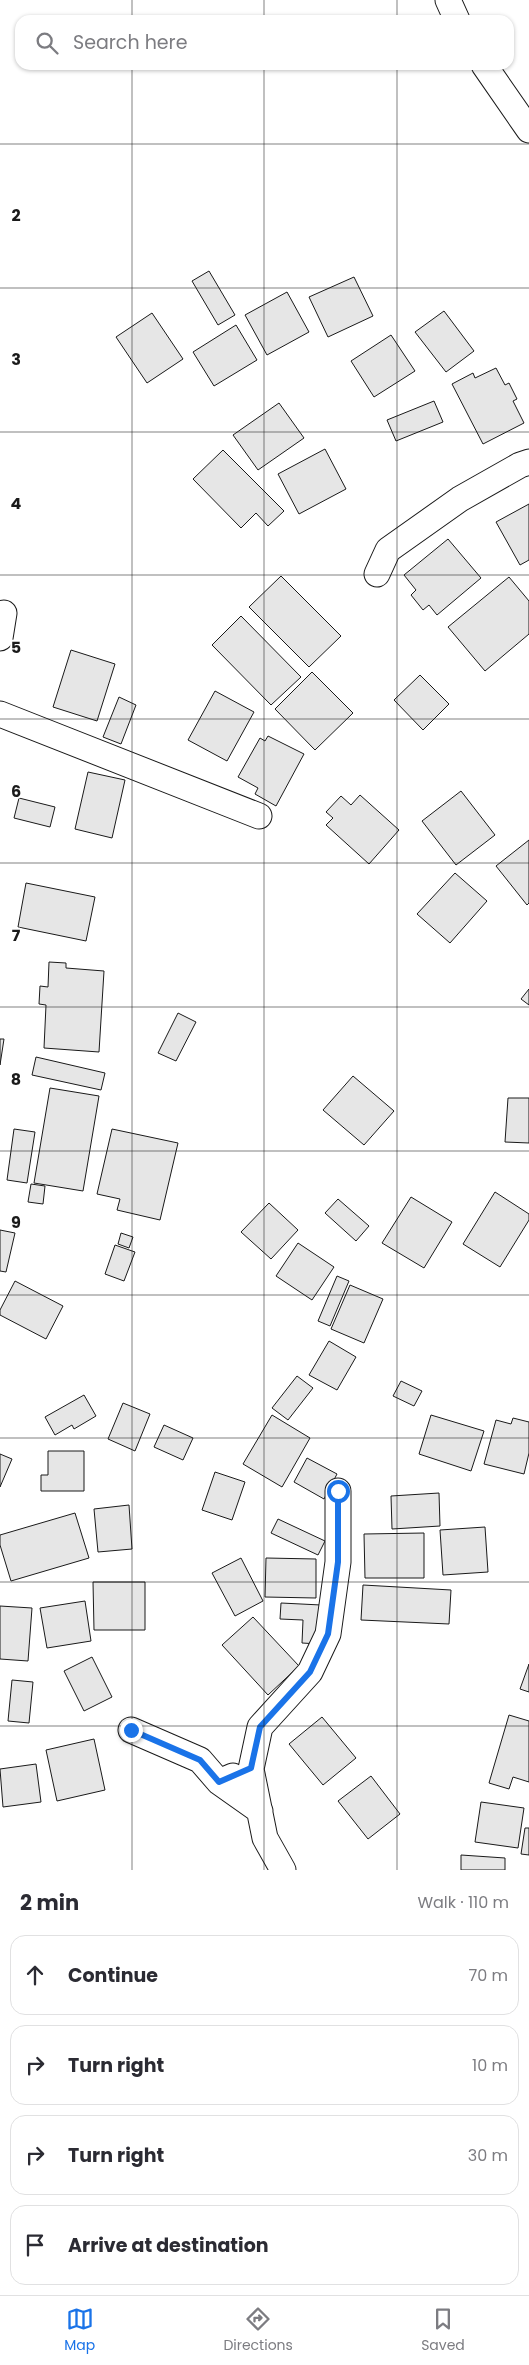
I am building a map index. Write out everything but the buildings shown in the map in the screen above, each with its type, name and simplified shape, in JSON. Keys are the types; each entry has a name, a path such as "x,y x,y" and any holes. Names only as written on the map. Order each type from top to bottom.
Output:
{"street":[{"path":"448,0 455,15"},
{"path":"487,70 529,130"},
{"path":"377,574 388,550 417,528 460,499 520,465 529,462"},
{"path":"0,638 4,613"},
{"path":"0,714 259,816"},
{"path":"283,1870 265,1838 251,1768 260,1727 310,1672 328,1634 338,1562 338,1491"},
{"path":"131,1730 200,1760 219,1782 260,1811"},
{"path":"219,1782 251,1768"}],"route":[{"path":"131,1730 200,1760 219,1782 251,1768 260,1727 310,1672 328,1634 338,1562 338,1491"}]}
